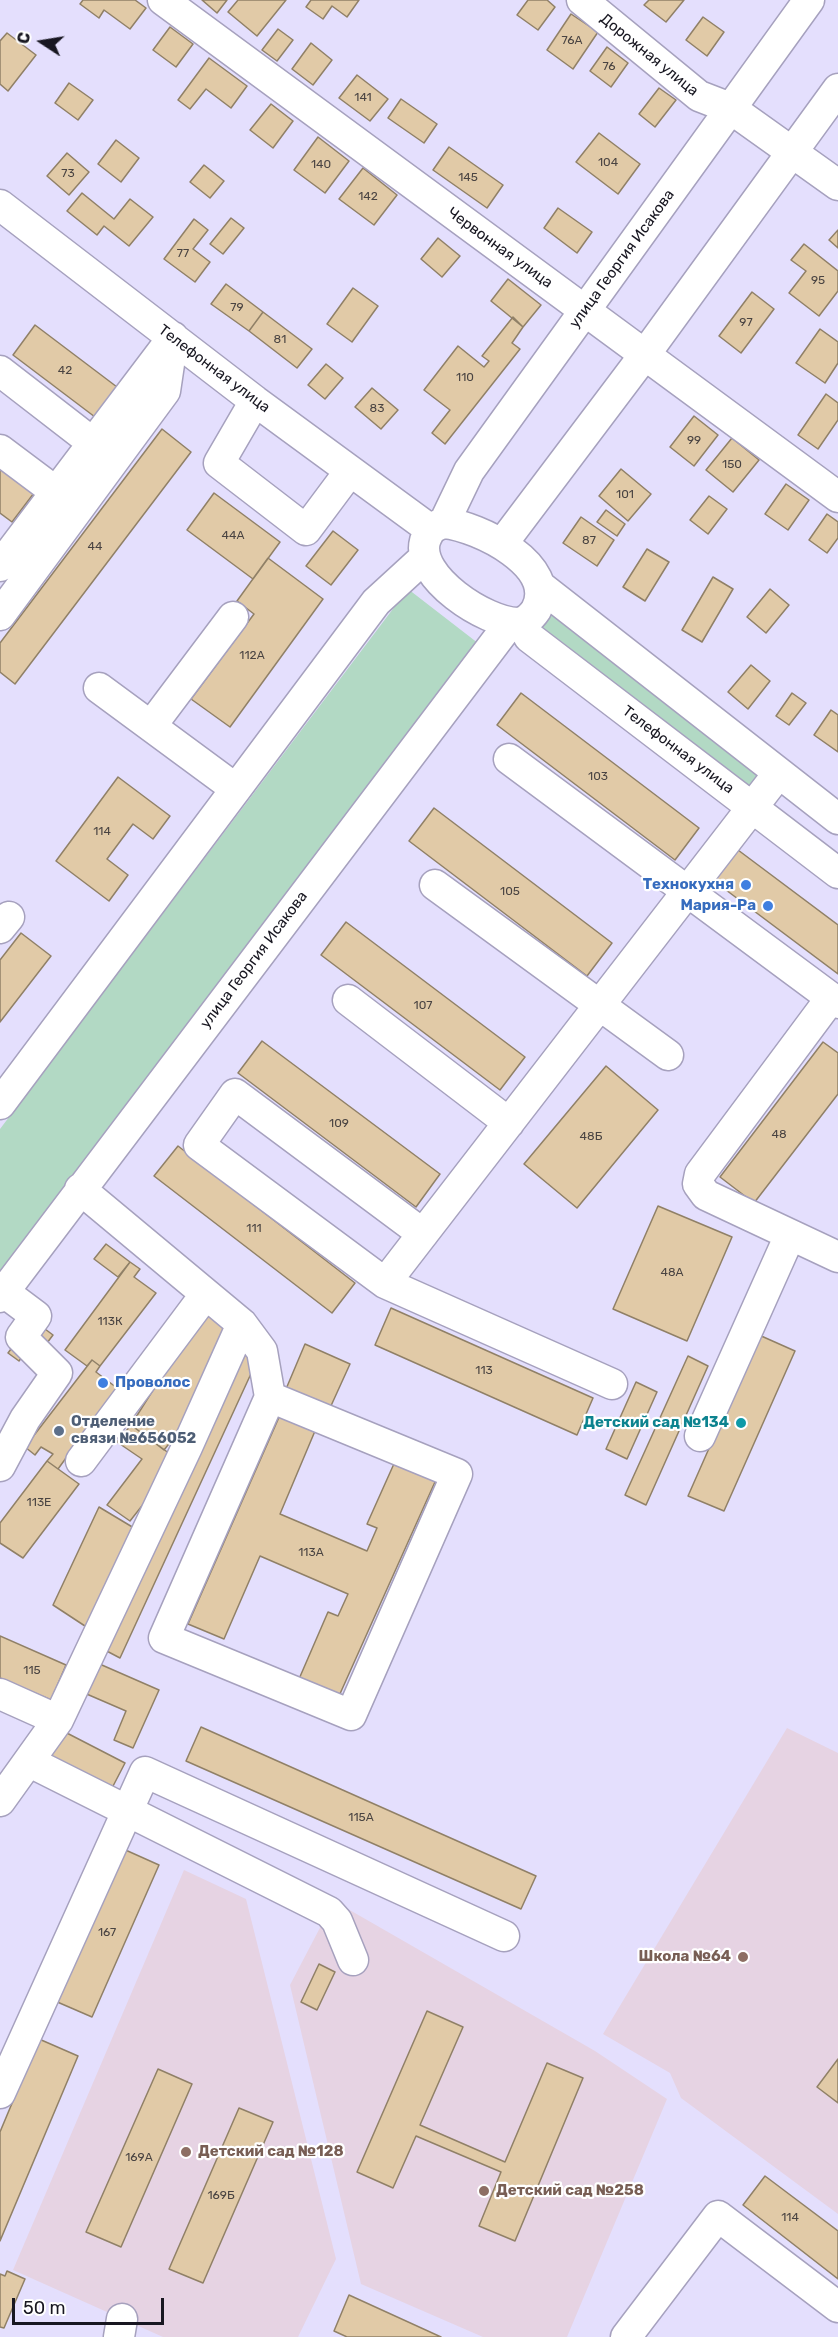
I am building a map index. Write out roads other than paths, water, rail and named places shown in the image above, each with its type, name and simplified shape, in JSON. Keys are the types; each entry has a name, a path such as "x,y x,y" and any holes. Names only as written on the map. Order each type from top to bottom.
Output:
{"street":[{"name":"Червонная улица","path":"163,0 646,353 838,497"},
{"name":"Дорожная улица","path":"582,0 699,96 730,108 838,185"},
{"name":"улица Георгия Исакова","path":"0,1104 376,602 433,537 469,471 809,0"},
{"path":"502,544 646,353 838,89"},
{"name":"Телефонная улица","path":"0,206 350,471 433,537"},
{"path":"0,566 173,337"},
{"path":"0,615 165,391 173,337"},
{"path":"0,371 93,442"},
{"path":"255,401 219,463 306,530 350,471"},
{"path":"0,450 56,492"},
{"path":"516,623 490,616 457,595 429,569 433,537 477,530 502,544 523,561 540,586 838,819"},
{"name":"улица Георгия Исакова","path":"1,1293 516,623 537,608 540,586"},
{"path":"151,726 233,617"},
{"name":"Телефонная улица","path":"516,623 530,637 838,873"},
{"path":"99,688 236,789"},
{"path":"509,759 835,1001 700,1174 698,1184 706,1195 838,1257"},
{"path":"385,1283 778,774"},
{"path":"435,885 668,1055"},
{"path":"348,1000 509,1123"},
{"path":"423,1234 235,1094 199,1145 385,1283 612,1384"},
{"path":"81,1189 204,1295 242,1324 262,1351 270,1397 164,1638 351,1714 457,1474 270,1397"},
{"path":"700,1436 790,1235"},
{"path":"0,1466 25,1419 57,1373 21,1337 36,1316 1,1293"},
{"path":"81,1461 204,1295"},
{"path":"0,1802 58,1720 187,1447 242,1324"},
{"path":"0,1694 58,1720"},
{"path":"30,1762 328,1912 337,1921 353,1960"},
{"path":"0,2093 126,1809 145,1772 504,1936"},
{"path":"626,2337 718,2216 838,2307"}],"place":[{"name":"Технокухня","path":"746,885"},
{"name":"Мария-Ра","path":"768,906"},
{"name":"Проволос","path":"103,1383"},
{"name":"Детский сад №134","path":"741,1423"},
{"name":"Отделение связи №656052","path":"59,1431"},
{"name":"Школа №64","path":"743,1957"},
{"name":"Детский сад №128","path":"186,2152"},
{"name":"Детский сад №258","path":"484,2191"}]}
